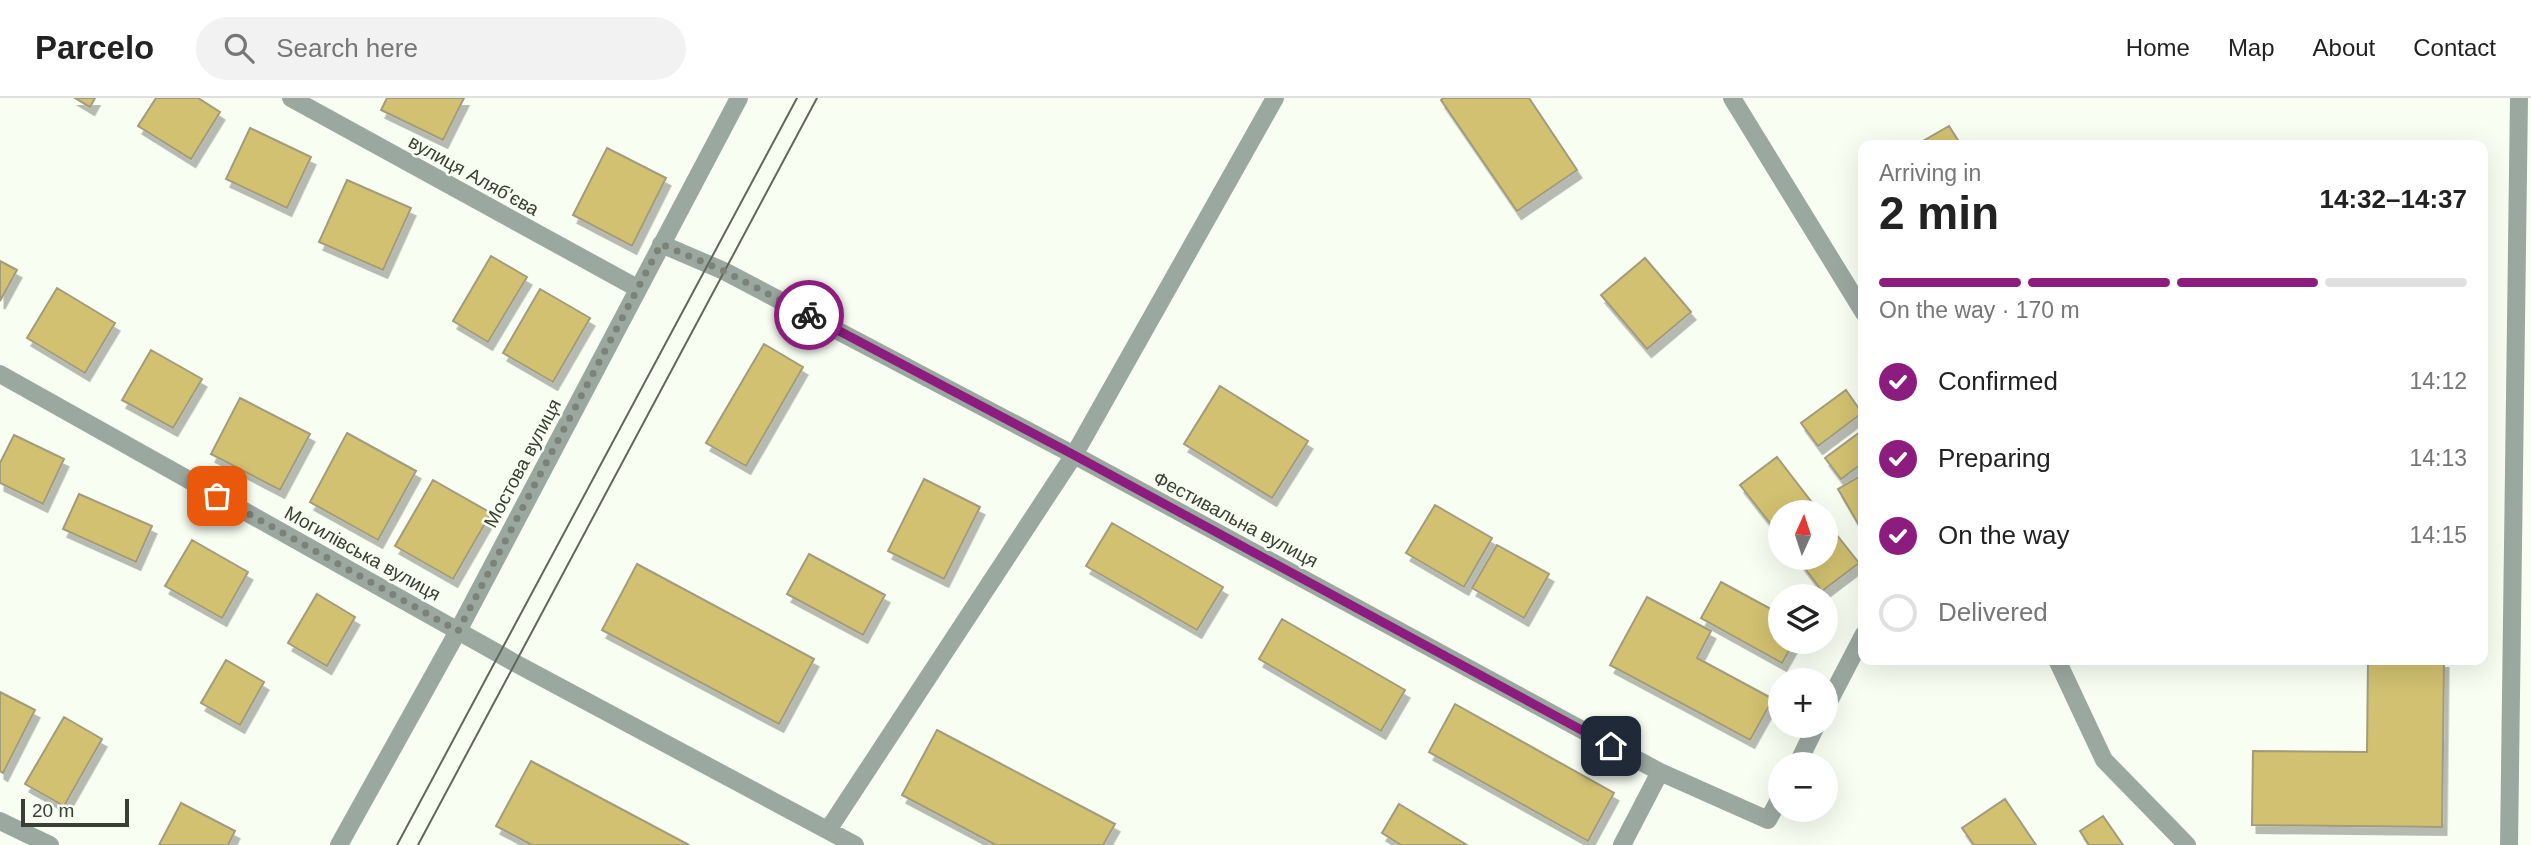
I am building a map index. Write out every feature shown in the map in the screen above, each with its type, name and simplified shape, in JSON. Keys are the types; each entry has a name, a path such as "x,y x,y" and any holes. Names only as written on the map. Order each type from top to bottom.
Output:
{"street":[{"name":"вулиця Аляб'єва","path":"291,98 638,288"},
{"name":"Мостова вулиця","path":"339,845 458,631 739,98"},
{"path":"828,831 1074,455 1275,98"},
{"path":"1732,98 1858,303"},
{"path":"2509,845 2519,98"},
{"name":"Фестивальна вулиця","path":"661,244 724,271 1074,455 1660,772 1768,820"},
{"name":"Могилівська вулиця","path":"0,374 458,631 855,845"},
{"path":"1838,684 1858,646"},
{"path":"2059,665 2104,760 2188,845"},
{"path":"1622,845 1660,772"},
{"path":"0,821 50,845"}],"building":[{"path":"75,98 95,98 90,107"},
{"path":"156,98 198,98 220,112 191,159 138,126"},
{"path":"387,98 464,98 443,140 381,110"},
{"path":"1529,98 1577,170 1517,211 1441,100"},
{"path":"1949,126 1958,140 1925,140"},
{"path":"250,128 311,157 287,208 226,179"},
{"path":"607,148 666,178 632,246 573,215"},
{"path":"347,180 411,208 383,270 319,242"},
{"path":"491,256 527,277 488,342 453,321"},
{"path":"1645,258 1691,312 1647,349 1601,295"},
{"path":"0,261 17,270 0,301"},
{"path":"57,288 115,323 85,373 27,338"},
{"path":"540,289 590,318 553,382 503,353"},
{"path":"764,344 803,367 746,466 706,443"},
{"path":"151,350 202,379 173,428 122,400"},
{"path":"1220,386 1308,441 1272,498 1184,444"},
{"path":"1846,390 1858,407 1858,416 1818,446 1801,423"},
{"path":"240,398 310,434 280,490 211,454"},
{"path":"347,433 416,471 378,540 310,502"},
{"path":"1858,433 1858,466 1841,479 1825,458"},
{"path":"14,435 64,459 43,504 0,483 0,463"},
{"path":"1777,457 1810,500 1768,500 1768,521 1740,485"},
{"path":"1858,477 1858,524 1838,489"},
{"path":"924,479 980,507 944,579 888,551"},
{"path":"433,480 491,513 453,579 395,546"},
{"path":"79,494 152,526 136,562 63,529"},
{"path":"1435,505 1492,538 1464,587 1406,553"},
{"path":"1112,523 1223,587 1197,630 1086,566"},
{"path":"1838,536 1858,564 1831,584 1817,584 1806,570 1838,570"},
{"path":"192,540 248,572 222,618 165,586"},
{"path":"1497,545 1549,574 1524,618 1472,588"},
{"path":"809,554 885,595 863,635 787,594"},
{"path":"637,564 814,659 779,724 602,630"},
{"path":"1721,582 1768,607 1768,654 1787,654 1782,663 1701,618"},
{"path":"317,594 355,617 327,666 288,643"},
{"path":"1647,597 1711,631 1697,658 1768,696 1768,708 1750,740 1610,665"},
{"path":"1282,619 1405,690 1381,731 1259,659"},
{"path":"226,660 264,682 240,725 201,703"},
{"path":"2368,665 2444,665 2442,827 2252,825 2253,751 2367,752"},
{"path":"0,692 35,710 3,773 0,771"},
{"path":"1455,704 1614,793 1588,841 1429,752"},
{"path":"64,717 102,739 64,806 25,784"},
{"path":"937,730 1115,824 1103,845 996,845 902,795"},
{"path":"531,761 689,845 532,845 496,826"},
{"path":"2005,799 2036,845 1974,845 1962,828"},
{"path":"181,803 235,831 228,845 159,845"},
{"path":"1399,804 1467,845 1401,845 1382,833"},
{"path":"2103,816 2123,845 2089,845 2080,831"}],"tram line":[{"path":"397,845 797,98"},
{"path":"418,845 817,98"}],"way so far":[{"path":"217,496 458,631 661,244 724,271 809,315"}],"route":[{"path":"809,315 1074,455 1611,746"}]}
